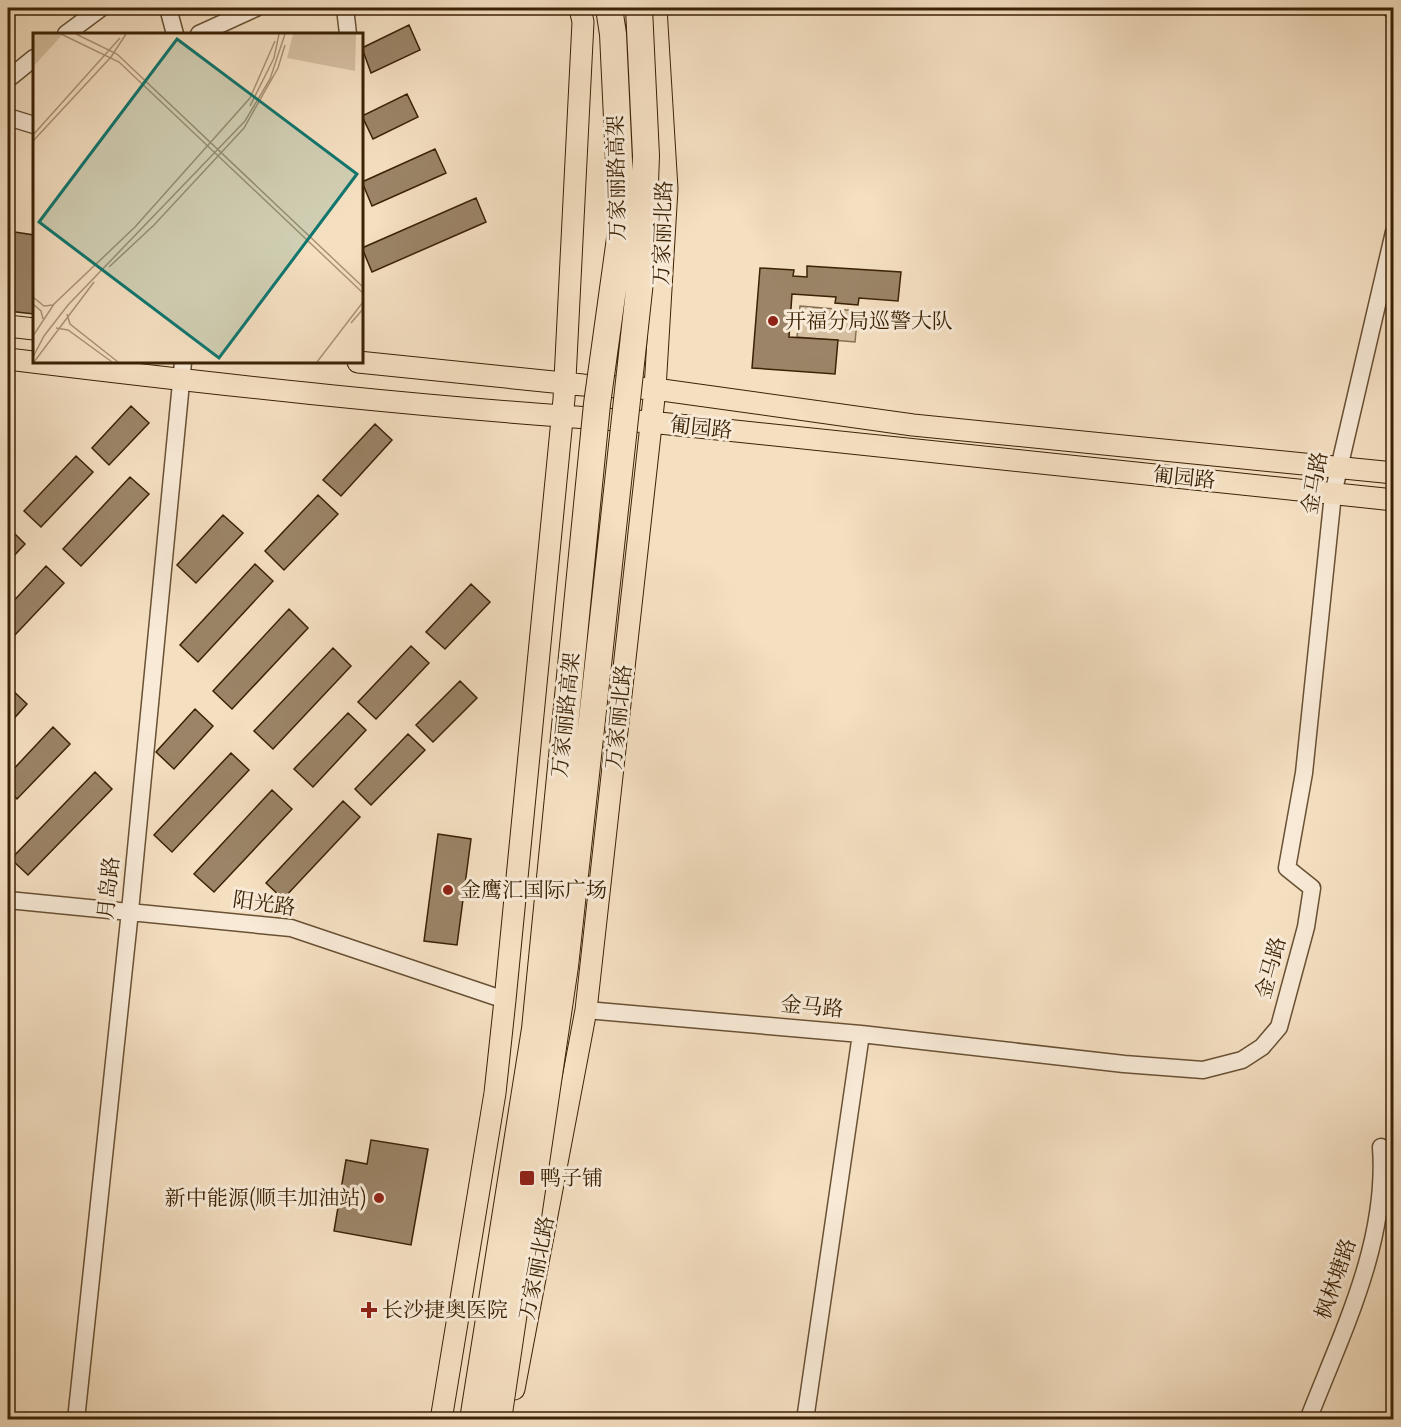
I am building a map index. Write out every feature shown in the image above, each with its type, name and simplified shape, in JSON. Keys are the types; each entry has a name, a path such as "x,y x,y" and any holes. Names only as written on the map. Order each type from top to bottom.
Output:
{"highway":[{"name":"万家丽路高架","path":"473,1419 535,1029 597,404 622,224 613,34 609,8"},
{"name":"万家丽路高架","path":"498,1419 565,966 642,263 646,156 639,8"}],"main road":[{"path":"441,1419 495,1093 505,1000 562,417 582,34 580,8"},
{"name":"万家丽北路","path":"508,1419 586,1010 655,389 667,189 656,8"},
{"path":"8,326 33,329"},
{"name":"匍园路","path":"8,359 33,361"},
{"name":"匍园路","path":"363,362 655,389 913,425 1394,473"},
{"name":"匍园路","path":"66,363 183,371 562,417 650,422 1394,500"}],"street":[{"path":"67,33 101,8"},
{"path":"168,8 175,33"},
{"path":"201,33 256,8"},
{"path":"345,8 348,33"},
{"path":"1390,8 1394,12"},
{"path":"8,79 33,59"},
{"path":"8,117 33,124"},
{"name":"金马路","path":"586,1010 861,1034 1113,1063 1203,1070 1242,1060 1262,1047 1279,1027 1305,927 1312,888 1287,868 1304,774 1333,494 1394,232"},
{"name":"月岛路","path":"76,1419 130,911 183,371"},
{"name":"阳光路","path":"8,900 291,928 505,1000"},
{"path":"805,1419 861,1034"},
{"name":"枫林塘路","path":"1308,1419 1362,1283 1374,1241 1383,1177 1381,1147"}],"shaded area":[{"path":"800,306 858,311 855,342 797,337"}],"building":[{"path":"409,25 420,50 371,73 363,48"},
{"path":"407,94 418,117 373,139 363,116"},
{"path":"435,149 446,173 372,206 363,182"},
{"path":"476,198 486,222 372,272 363,248"},
{"path":"8,231 33,235 33,314 8,311"},
{"name":"开福分局巡警大队","path":"807,266 901,272 898,301 859,298 858,305 835,303 836,297 792,294 789,337 838,340 835,374 752,368 760,268 794,270 793,276 807,277"},
{"path":"131,406 149,423 109,465 92,448"},
{"path":"375,424 392,440 341,496 323,480"},
{"path":"76,456 93,472 41,527 24,511"},
{"path":"130,477 149,494 81,566 63,549"},
{"path":"318,495 338,514 284,570 265,551"},
{"path":"223,515 243,533 196,583 177,565"},
{"path":"8,527 25,544 8,562"},
{"path":"255,564 273,581 198,662 180,645"},
{"path":"46,566 64,583 15,635 8,627 8,607"},
{"path":"471,584 490,602 445,649 426,632"},
{"path":"289,609 308,628 232,709 213,691"},
{"path":"411,646 429,663 376,719 358,702"},
{"path":"333,648 351,666 273,749 254,731"},
{"path":"460,681 477,698 433,742 416,725"},
{"path":"9,687 27,704 8,725 8,689"},
{"path":"195,709 213,726 174,769 156,752"},
{"path":"348,713 366,730 313,787 294,769"},
{"path":"53,727 70,744 17,799 8,789 8,775"},
{"path":"408,734 425,750 371,805 355,789"},
{"path":"231,753 249,770 172,852 154,835"},
{"path":"95,772 112,789 28,875 11,859"},
{"path":"272,790 292,809 214,892 194,874"},
{"path":"343,801 360,817 283,899 266,883"},
{"name":"金鹰汇国际广场","path":"438,834 471,839 457,945 424,941"},
{"name":"新中能源(顺丰加油站)","path":"371,1140 428,1149 411,1245 334,1231 346,1160 367,1164"}],"place":[{"name":"开福分局巡警大队","path":"773,321"},
{"name":"金鹰汇国际广场","path":"448,890"},
{"name":"鸭子铺","path":"527,1178"},
{"name":"新中能源(顺丰加油站)","path":"379,1198"},
{"name":"长沙捷奥医院","path":"369,1310"}]}
